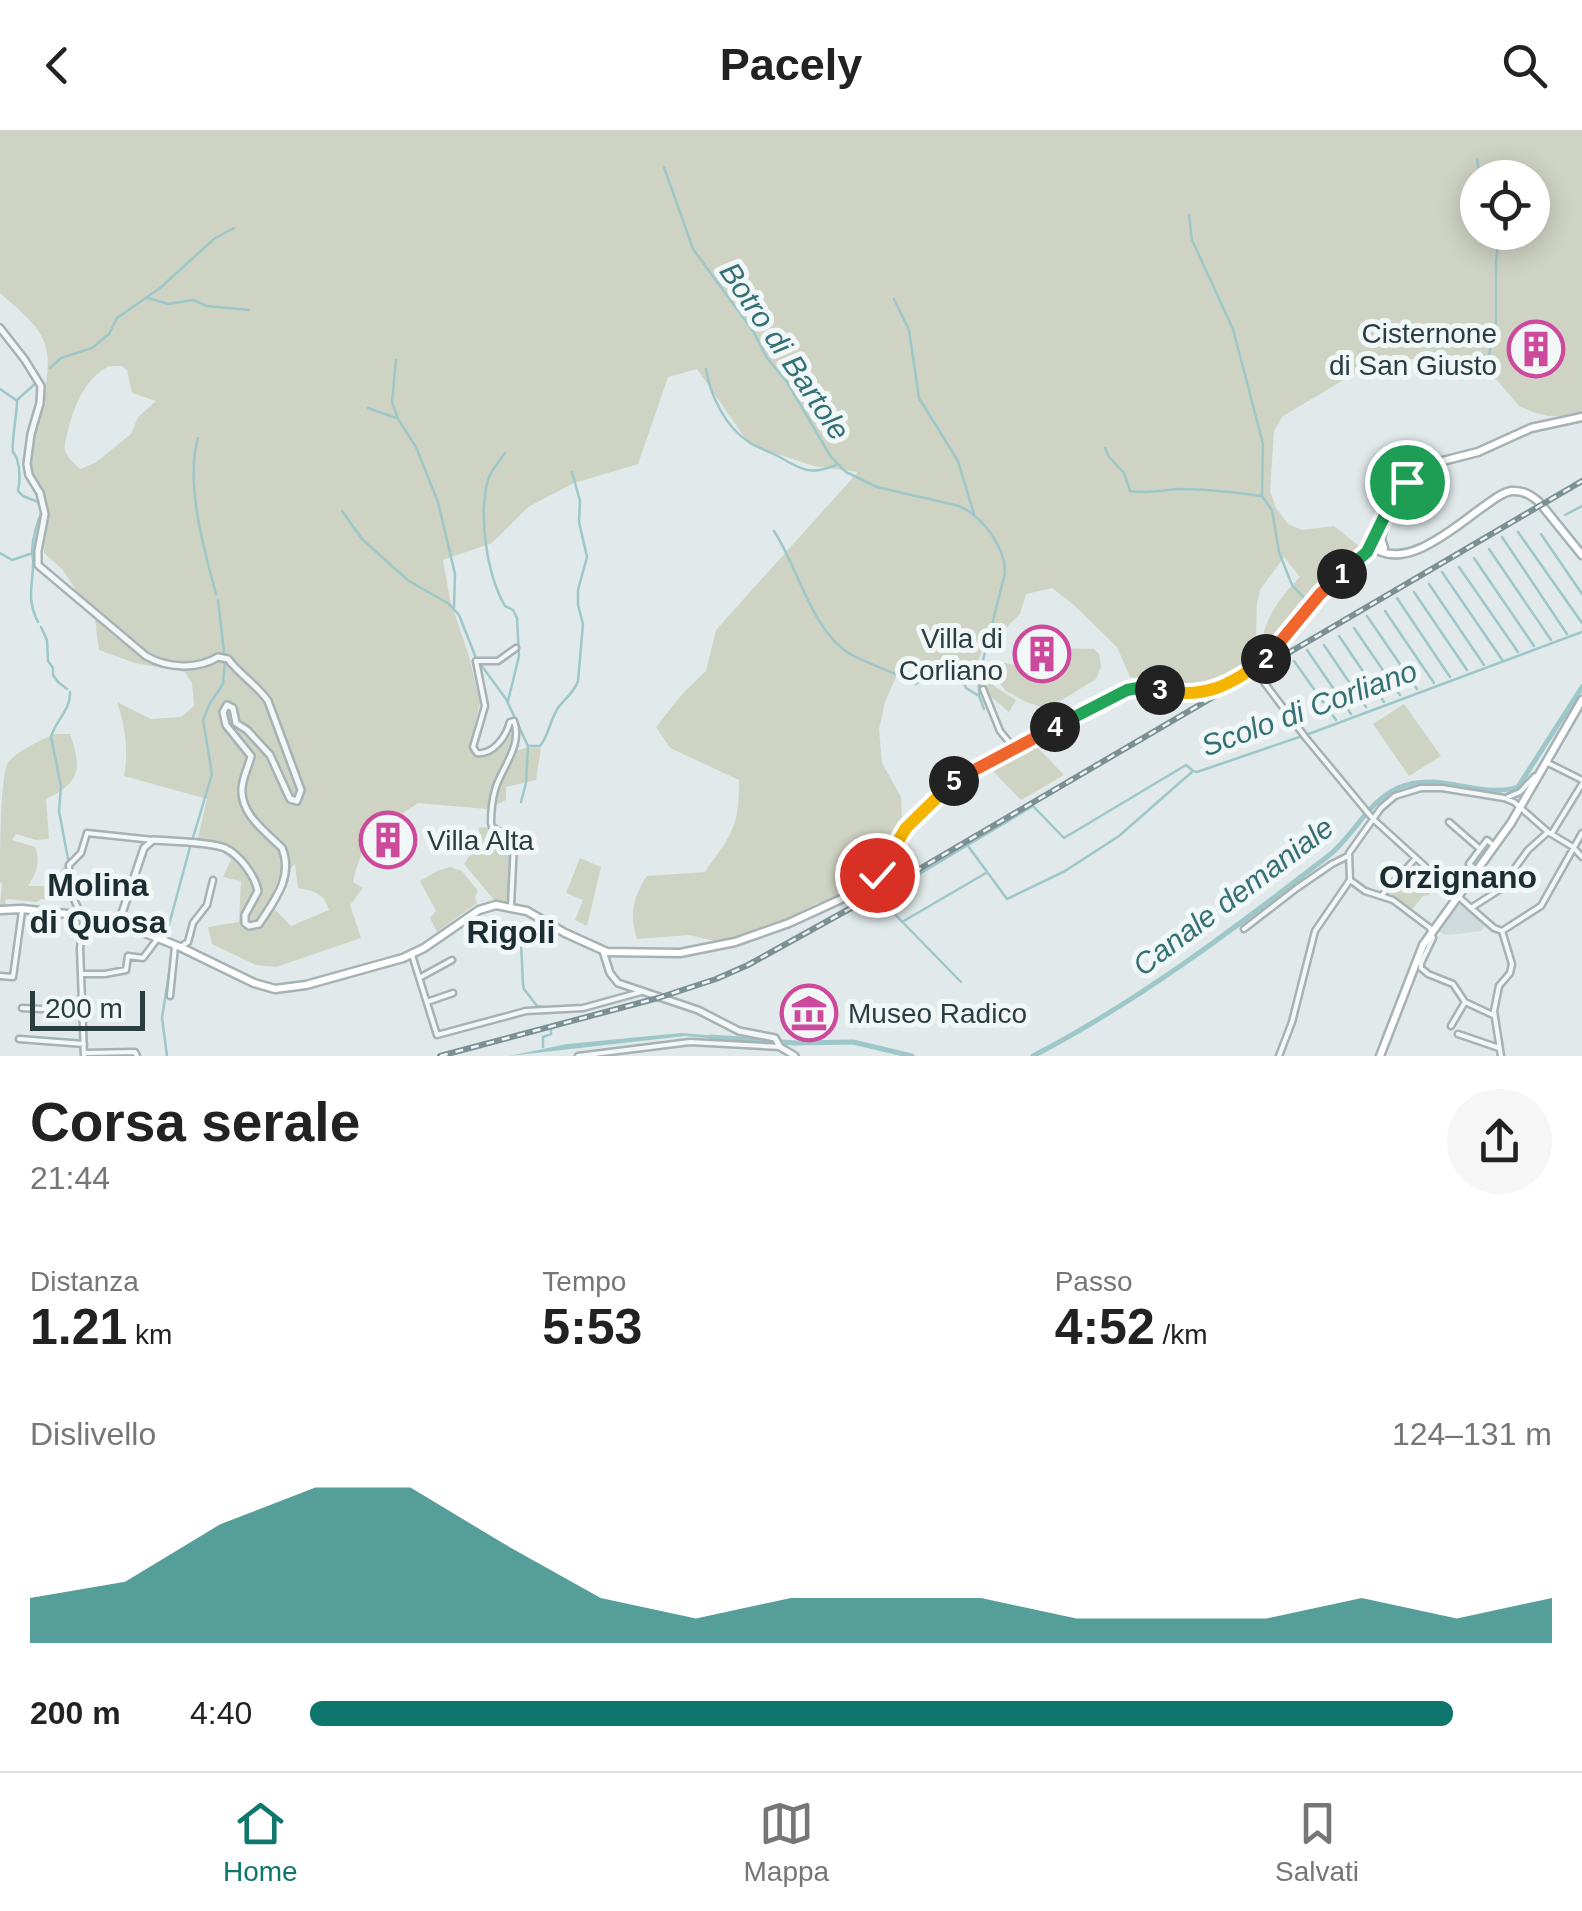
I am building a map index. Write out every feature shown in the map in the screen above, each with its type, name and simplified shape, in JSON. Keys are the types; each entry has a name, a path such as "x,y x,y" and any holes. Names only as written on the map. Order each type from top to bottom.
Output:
{"main road":[{"path":"1360,560 1372,545 1390,505 1414,473 1425,465 1472,454 1531,428 1582,417"},
{"path":"1372,545 1399,554 1426,546 1506,492 1525,492 1542,505 1582,555"},
{"path":"1382,549 1386,513"},
{"path":"0,910 22,909 118,924 158,937 254,983 275,989 316,983 412,955 479,910 496,906 528,911 603,951 680,952 734,942 789,923 872,882 906,828 954,780 1014,748 1127,690 1150,687 1187,694 1220,688 1268,657 1320,594 1360,560 1382,549"},
{"path":"1380,1056 1414,964 1432,930 1522,805 1582,700"}],"street":[{"path":"0,328 41,386 27,464 45,514 38,566 157,662 194,666 218,656 228,658 268,701 301,790 298,800 290,800 270,755 236,723 233,708 227,705 223,712 226,725 251,756 242,784 242,799 248,813 282,848 286,860 281,889 256,926 247,925 244,919 258,891 256,881 236,856 221,847 87,833 81,852 69,865 71,892 84,917 80,942 84,1054 135,1052 137,1056"},
{"path":"511,906 514,842 490,823 496,785 516,742 514,721 502,740 487,752 476,752 473,747 485,706 476,661 498,661 516,648"},
{"path":"1257,673 1369,814 1470,908 1502,931 1512,967 1499,986 1494,1015 1500,1056"},
{"path":"983,690 1000,731 1014,748"},
{"path":"1470,908 1500,890 1528,850 1550,832 1582,782 1544,765 1515,795 1504,798"},
{"path":"1244,930 1348,856 1369,814 1395,796 1420,788 1442,788 1504,798 1522,805"},
{"path":"1515,795 1550,832 1582,857"},
{"path":"1450,822 1480,849"},
{"path":"1502,931 1541,906 1582,833"},
{"path":"118,924 144,848 153,840"},
{"path":"1476,870 1469,864 1480,849 1487,840 1494,846"},
{"path":"1280,1056 1314,935 1350,880 1348,856"},
{"path":"1382,895 1417,858"},
{"path":"170,996 178,946 188,942 213,880"},
{"path":"1350,880 1365,891 1394,900 1432,930 1433,938 1421,968 1454,984 1465,1002 1494,1015"},
{"path":"0,976 13,978 22,909"},
{"path":"81,974 126,970 128,956 143,958 158,937"},
{"path":"603,951 618,983 709,1014 739,1031 778,1044 795,1056"},
{"path":"412,955 437,1035 526,1011 583,1008 642,992"},
{"path":"419,978 452,960"},
{"path":"426,1002 453,994"},
{"path":"1451,1026 1465,1002"},
{"path":"22,1008 83,1011"},
{"path":"1458,1034 1499,1048"},
{"path":"19,1039 84,1044"},
{"path":"578,1056 690,1042 778,1044"}],"shaded area":[{"path":"1459,901 1486,924 1481,931 1450,935 1437,929"}],"green space":[{"path":"0,130 1582,130 1582,412 1548,416 1533,412 1519,406 1497,380 1460,363 1424,359 1377,360 1283,416 1274,431 1270,491 1276,508 1288,524 1302,530 1334,526 1360,547 1333,567 1327,582 1263,658 1267,624 1277,604 1300,577 1284,557 1260,590 1255,660 1207,686 1183,689 1130,677 1117,647 1074,605 1052,588 1026,594 1020,614 983,649 978,661 994,686 1016,700 1009,712 971,680 963,661 903,661 885,702 879,729 882,763 901,797 902,825 872,878 849,894 815,904 788,920 715,941 689,935 637,939 634,906 647,876 705,872 728,839 737,809 739,780 670,748 656,727 706,671 716,630 858,472 814,466 750,445 697,369 668,377 638,464 574,483 528,507 492,543 443,560 450,600 480,703 469,749 477,756 487,754 509,734 515,735 509,753 541,748 536,780 506,787 506,800 487,809 418,803 375,834 363,853 353,882 363,888 350,905 361,938 276,967 256,965 212,944 208,927 239,922 241,881 223,877 231,859 218,849 196,846 207,799 124,776 125,739 117,702 151,719 181,717 194,706 192,683 185,672 135,663 99,650 95,619 62,569 44,553 48,505 31,461 48,360 43,339 24,314 0,293","holes":["109,366 127,370 132,393 156,401 138,417 131,434 95,463 80,469 66,453 66,438 88,384","295,864 298,888 318,894 329,910 291,926 269,903 278,880"]},
{"path":"1056,648 1094,649 1101,666 1096,679 1062,700 1041,707 1006,691 990,663 1053,663"},
{"path":"1404,704 1441,756 1409,776 1373,724"},
{"path":"54,734 70,734 76,773 66,787 46,799 49,839 16,834 12,840 35,847 37,868 28,886 49,886 66,864 67,899 8,899 6,906 0,906 2,803 7,764 22,750"},
{"path":"1032,742 1064,775 1021,800 988,766"},
{"path":"479,827 509,838 513,847 509,903 495,901 464,864 478,842"},
{"path":"580,858 601,867 587,926 575,920 583,900 566,893"},
{"path":"450,867 462,871 478,891 477,903 437,932 430,918 436,911 420,881"},
{"path":"1409,871 1407,884 1422,887 1408,883 1410,871 1433,877 1430,889 1435,877 1438,880 1429,895 1423,896 1411,911 1389,893"}],"water":[{"path":"681,1033 718,1039 685,1036 509,1056 567,1044"}],"waterway":[{"name":"Botro di Bartole","path":"664,167 693,249 787,382 831,457 846,472 877,487 959,506 976,517 997,543 1005,573 979,676 979,696"},
{"path":"1189,215 1192,240 1233,329 1263,444 1262,496 1272,510 1279,552 1292,585 1307,601"},
{"path":"50,368 61,358 92,348 109,334 117,318 160,288 214,239 234,228"},
{"path":"1488,360 1496,322 1497,250"},
{"path":"148,298 168,304 193,300 207,306 249,310"},
{"path":"894,299 909,330 919,398 958,461 974,514"},
{"path":"396,360 392,402 438,502 455,574 454,607"},
{"path":"706,369 720,410 741,436 806,470 836,465"},
{"path":"17,400 36,383"},
{"path":"0,389 16,400"},
{"path":"17,402 13,452 19,467 18,491 38,502 42,511 32,551 31,601 38,622"},
{"path":"368,408 396,418"},
{"path":"198,438 195,496 216,594"},
{"path":"1105,448 1124,473 1130,491 1189,489 1261,496"},
{"path":"505,453 488,480 484,511 493,578 505,606 517,618 519,656 508,701"},
{"path":"529,746 540,746 558,708 578,681 583,624 578,590 587,557 572,472"},
{"path":"1565,515 1582,506"},
{"path":"342,511 362,539 393,567 449,604 459,615 476,658 506,699 528,746 521,802"},
{"path":"774,531 816,616 838,645 916,684 926,674 960,675 966,688 979,696 984,709"},
{"path":"1518,532 1582,623"},
{"path":"1541,534 1582,594"},
{"path":"1502,537 1567,634"},
{"path":"1489,549 1551,640"},
{"path":"0,553 12,560 30,554"},
{"path":"1474,558 1534,646"},
{"path":"1459,567 1518,652"},
{"path":"1442,572 1503,661"},
{"path":"1429,584 1484,665"},
{"path":"1414,592 1467,670"},
{"path":"1397,598 1450,677"},
{"path":"218,600 224,652"},
{"path":"1385,611 1434,683"},
{"path":"1367,616 1417,689"},
{"path":"41,627 53,675 67,689"},
{"path":"1354,628 1400,695"},
{"name":"Scolo di Corliano","path":"968,846 1007,899 1065,871 1119,836 1193,771 1314,732 1582,632"},
{"path":"1339,636 1384,702"},
{"path":"1324,645 1366,707"},
{"path":"1307,650 1351,714"},
{"path":"192,841 212,774 203,720 223,684 225,660"},
{"path":"1294,661 1336,720"},
{"name":"Canale demaniale","path":"1033,1056 1111,1012 1221,937 1328,856 1387,794 1414,783 1429,782 1489,790 1518,787 1582,687"},
{"path":"68,859 59,811 61,786 51,737 70,692"},
{"path":"961,982 879,898 1033,806 1064,838 1186,765 1192,770"},
{"path":"166,936 190,847"},
{"name":"Scolo di Corliano","path":"902,922 986,873"},
{"path":"522,924 524,989 537,1006 544,1007"},
{"path":"167,1056 162,1018 173,948"},
{"path":"543,1047 543,1037 551,1034 551,1030"},
{"name":"Canale demaniale","path":"711,1037 796,1043 853,1042 912,1056"}],"railway":[{"path":"440,1056 658,998 748,965 880,892 1582,481"}],"place":[{"name":"Cisternone di San Giusto","path":"1536,349"},
{"name":"Villa di Corliano","path":"1042,654"},
{"name":"Villa Alta","path":"388,840"},
{"name":"Museo Radico","path":"809,1013"}],"district":[{"name":"Orzignano","path":"1458,877"},
{"name":"Molina di Quosa","path":"98,904"},
{"name":"Rigoli","path":"511,932"}],"route":[{"path":"877,875 906,828 960,776 1127,690 1150,687 1177,693 1208,692 1264,661 1320,594 1367,552 1390,505 1407,482"}]}
